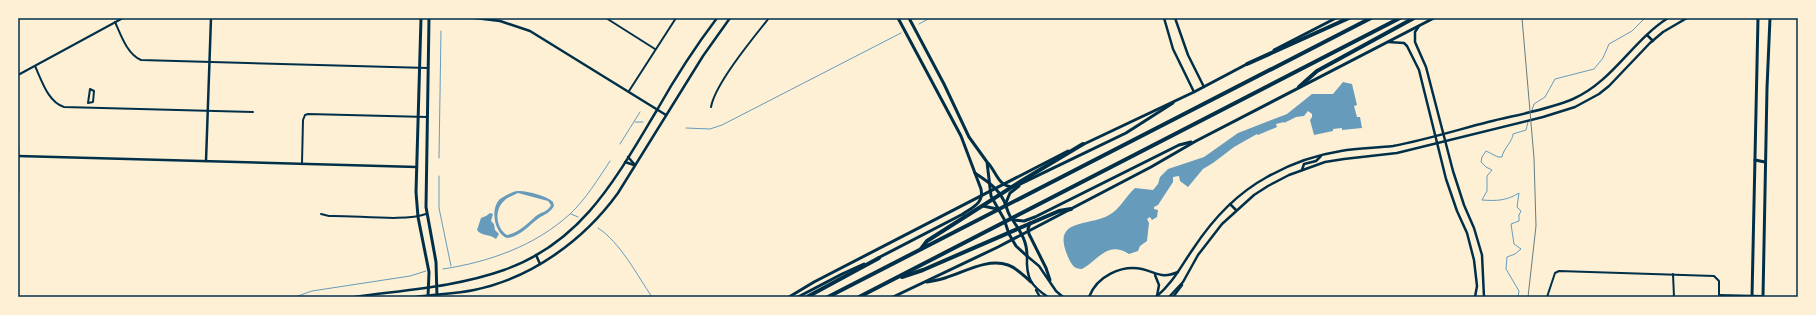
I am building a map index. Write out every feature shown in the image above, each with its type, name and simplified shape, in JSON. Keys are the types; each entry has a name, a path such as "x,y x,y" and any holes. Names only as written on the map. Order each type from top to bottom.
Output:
{"highway":[{"path":"1247,64 1349,18"},
{"path":"828,297 1371,18"},
{"path":"858,297 1400,18"},
{"path":"1299,87 1317,71 1414,18"},
{"path":"919,250 927,241 1083,144"},
{"path":"886,283 923,270 1059,211 1071,209"},
{"path":"807,297 879,258"}],"main road":[{"path":"421,18 417,167 418,217 428,261 428,296"},
{"path":"429,18 426,214 434,248 438,285 437,296"},
{"path":"898,18 966,146 981,189 982,198 980,202 963,214"},
{"path":"909,18 949,93 969,137 985,158 1000,182 1005,186 1014,187 1022,184 1126,133 1152,118 1182,97"},
{"path":"790,297 828,275 1083,144 1194,92 1336,18"},
{"path":"893,297 998,247 1151,167 1196,141 1434,18"},
{"path":"1752,296 1758,18"},
{"path":"1763,296 1765,162 1770,18"},
{"path":"937,92 946,88"},
{"path":"940,98 949,93"},
{"path":"1014,220 1024,221 1035,217 1179,145 1196,141"},
{"path":"1755,160 1765,162"},
{"path":"987,162 991,196 1016,246 1027,256"},
{"path":"975,173 990,183 1001,196 1026,241 1027,256"},
{"path":"1005,205 1010,193 1022,184"},
{"path":"798,297 842,274 879,258 963,214 982,206 997,208"},
{"path":"1035,217 1030,223 1028,229 1031,239 1046,268 1050,280"},
{"path":"921,283 943,279 984,264 992,263 1008,265 1031,282"}],"street":[{"path":"18,75 123,18"},
{"path":"206,161 211,18"},
{"path":"475,18 500,21 530,30 666,115"},
{"path":"606,18 655,49"},
{"path":"629,92 676,18"},
{"path":"354,297 461,282 504,270 536,255 567,233 584,218 610,188 694,50 717,18"},
{"path":"416,297 437,296 474,290 508,280 540,264 572,243 588,229 607,209 703,56 730,18"},
{"path":"711,107 713,97 744,50 769,18"},
{"path":"1164,18 1173,49 1194,92"},
{"path":"1175,18 1188,55 1204,86"},
{"path":"1157,297 1173,281 1202,235 1230,204 1266,177 1303,161 1323,155 1395,145 1573,99 1597,85 1617,68 1647,35 1668,18"},
{"path":"1173,297 1181,288 1198,255 1222,224 1236,210 1268,186 1302,170 1344,159 1397,153 1543,117 1575,107 1599,94 1619,77 1653,41 1674,24 1687,18"},
{"path":"115,22 128,48 136,58 209,62 428,68"},
{"path":"1419,26 1414,38 1426,67 1445,141 1464,205 1474,228 1482,255 1484,297"},
{"path":"1647,35 1653,41"},
{"path":"1388,42 1404,43 1415,59 1423,83 1436,144 1446,179 1457,211 1467,233 1474,260 1477,286 1475,297"},
{"path":"35,66 51,98 58,105 69,108 253,112"},
{"path":"88,103 94,101 93,90 90,90 89,92 88,103 88,108"},
{"path":"302,163 303,120 305,115 427,118"},
{"path":"18,148 18,192"},
{"path":"1302,170 1304,164 1316,160 1323,155"},
{"path":"18,156 417,167"},
{"path":"628,157 635,165"},
{"path":"625,162 635,165"},
{"path":"1230,204 1236,210"},
{"path":"321,214 329,216 418,217 426,214"},
{"path":"536,255 540,264"},
{"path":"1027,256 1039,266 1050,280 1056,291 1064,297"},
{"path":"1027,256 1027,266 1031,282 1040,297"},
{"path":"1088,297 1099,281 1118,270 1142,269 1155,274 1167,276 1179,272"},
{"path":"1547,297 1555,273 1559,271 1674,274 1717,278 1719,281 1719,296 1763,296"},
{"path":"1155,274 1160,285 1157,297"},
{"path":"1674,274 1674,297"},
{"path":"1169,297 1184,282"},
{"path":"1036,290 1048,297"}],"water":[{"path":"1343,82 1352,84 1357,105 1354,106 1357,117 1360,117 1362,128 1342,130 1342,128 1333,129 1333,131 1314,135 1310,120 1312,114 1308,111 1304,116 1296,117 1284,123 1276,124 1277,127 1258,135 1257,134 1234,147 1203,169 1188,187 1180,181 1179,176 1173,177 1173,182 1158,205 1154,207 1154,209 1158,210 1157,217 1152,220 1150,217 1147,219 1149,223 1147,241 1140,246 1138,251 1129,254 1121,250 1109,250 1082,269 1075,267 1071,263 1064,246 1064,236 1068,230 1074,226 1101,219 1109,215 1135,188 1153,190 1158,184 1160,177 1168,169 1204,157 1238,133 1287,114 1312,94 1333,94"},
{"path":"517,191 525,191 542,196 553,202 554,206 549,212 520,233 507,238 496,226 494,214 495,208 500,199","holes":["518,193 548,201 551,205 548,209 515,232 507,235 500,228 498,219 499,209 508,198"]},
{"path":"490,213 493,214 491,221 494,224 495,230 499,234 496,239 477,230 481,218"}],"waterway":[{"path":"919,24 930,18"},
{"path":"1532,110 1534,104 1545,97 1555,79 1594,69 1603,58 1609,44 1632,31 1645,18"},
{"path":"439,158 441,31"},
{"path":"686,128 710,129 722,125 901,33"},
{"path":"620,144 640,112"},
{"path":"635,122 643,122"},
{"path":"1518,297 1519,291 1506,269 1507,257 1515,254 1521,249 1514,244 1511,224 1519,221 1521,211 1517,207 1519,193 1510,198 1501,200 1482,200 1487,191 1487,176 1492,170 1481,162 1486,151 1498,157 1502,157 1513,137 1513,134 1526,130 1528,122"},
{"path":"443,269 494,257 527,244 542,235 576,208 592,189 610,161"},
{"path":"439,176 439,208 451,266"},
{"path":"571,214 578,217"},
{"path":"598,228 621,250 652,297"},
{"path":"295,297 312,291 410,276 426,271"}],"railway":[{"path":"1522,18 1534,158 1536,226 1528,297"}]}
